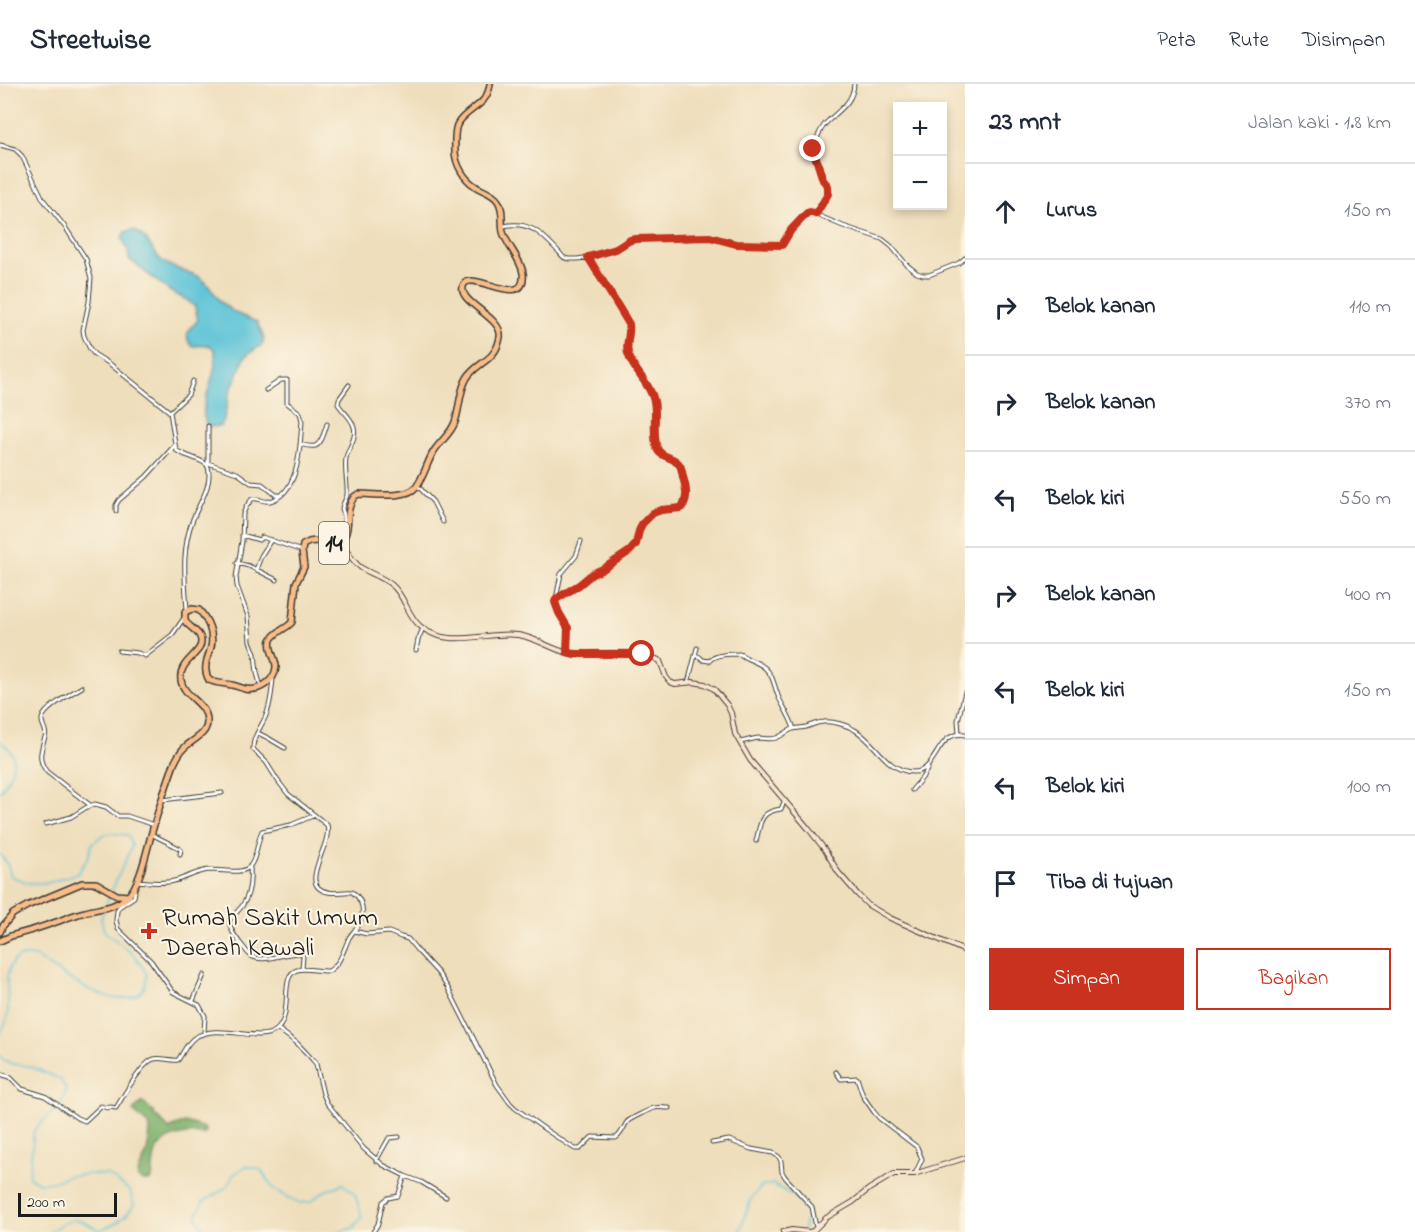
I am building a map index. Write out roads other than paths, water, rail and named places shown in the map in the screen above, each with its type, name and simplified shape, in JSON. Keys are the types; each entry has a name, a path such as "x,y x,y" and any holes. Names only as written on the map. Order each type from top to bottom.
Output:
{"highway":[{"path":"417,485 434,451 454,424 465,380 472,371 492,356 500,339 500,331 496,323 475,307 464,294 463,286 472,280 505,290 516,288 522,282 523,272 502,227 501,208 498,201 469,182 458,166 455,152 456,127 485,99 490,84"},
{"name":"14","path":"273,679 276,665 271,642 274,635 291,625 292,622 296,584 304,567 303,545 309,542 341,542 347,532 348,506 355,496 359,494 405,494 417,485"},
{"path":"0,941 84,912 114,905 129,896 133,889 178,756 186,746 202,734 207,723 203,709 181,683 182,669 199,650 202,642 200,635 186,623 184,617 187,610 199,610 206,618 212,641 205,671 209,680 245,689 258,689 273,679"},
{"path":"0,932 13,914 74,885 87,882 98,883 114,894 129,896"}],"main road":[{"path":"341,542 360,567 393,586 413,617 423,628 436,635 469,639 518,636 574,654 648,655 660,661 670,682 705,684 714,689 729,708 734,729 750,760 822,846 849,886 868,905 890,918 965,951"},
{"path":"783,1232 792,1230 809,1232 865,1191 896,1174 914,1174 965,1158"}],"street":[{"path":"816,214 829,189 823,180 813,146 825,124 846,105 853,92 854,84"},
{"path":"0,145 15,149 22,156 43,199 86,259 91,278 83,330 90,349 170,412 175,445 179,452 208,465 236,473 251,483 262,484 276,495 280,495"},
{"path":"502,227 516,224 528,226 545,238 567,259 588,257 616,249 636,239 710,237 736,244 780,246 791,230 810,212 843,226 882,238 910,268 923,275 929,275 962,262 965,258"},
{"path":"555,601 592,574 630,551 636,544 642,524 658,510 681,508 687,493 680,465 662,454 657,448 655,404 651,390 628,353 629,324 588,257"},
{"path":"261,687 256,673 255,654 250,641 248,616 236,581 243,514 252,499 257,498 267,502 280,495 296,474 301,417 299,411 287,403 287,380 283,379 266,390"},
{"path":"170,412 188,395 193,381"},
{"path":"331,543 341,536 345,524 342,506 347,495 346,462 347,453 354,439 354,429 338,402 348,385"},
{"path":"300,444 317,445 327,424"},
{"path":"187,610 185,550 191,524 207,487 208,426"},
{"path":"116,511 119,500 146,477 175,445"},
{"path":"417,485 433,502 443,522"},
{"path":"242,535 258,540 262,537 302,551"},
{"path":"256,570 271,540"},
{"path":"567,652 568,628 555,601 561,574 576,556 581,541"},
{"path":"237,563 277,580"},
{"path":"119,651 145,656 172,635 184,617"},
{"path":"416,650 423,628"},
{"path":"688,683 697,648"},
{"path":"695,655 702,660 709,661 728,654 740,654 746,659 759,663 771,674 779,698 794,729"},
{"path":"0,1074 12,1078 22,1089 43,1095 83,1121 87,1120 101,1106 116,1108 132,1081 149,1060 155,1058 177,1060 192,1040 204,1033 232,1032 264,1035 278,1029 285,1012 288,977 294,971 302,969 324,972 332,969 340,961 362,915 358,896 352,892 334,893 317,888 314,874 329,832 326,823 288,794 266,762 253,749 270,703 273,679"},
{"path":"82,687 52,706 42,717 46,733 40,754 43,767 47,772 90,805"},
{"path":"960,734 958,720 965,692"},
{"path":"740,742 776,738 794,729 824,722 856,730 899,770 920,772 929,765"},
{"path":"258,733 285,748"},
{"path":"912,790 925,775 942,744 951,737 965,735"},
{"path":"162,800 222,793"},
{"path":"756,841 765,814 781,809 784,802"},
{"path":"46,824 71,818 90,805 101,805 116,815 127,816 154,825"},
{"path":"302,969 303,955 301,953 263,959 255,958 247,952 231,931 229,921 245,901 251,880 250,867 262,831 291,825 315,815"},
{"path":"151,834 179,848 180,854"},
{"path":"137,881 167,882 200,871 241,872 250,867"},
{"path":"133,889 134,897 119,907 117,911 118,930 151,961 173,992 197,1003 204,1011 204,1033"},
{"path":"354,931 367,934 389,932 408,939 448,988 497,1085 510,1103 575,1149 580,1149 592,1137 616,1138 631,1118 642,1115 650,1109 669,1108"},
{"path":"193,1001 204,975"},
{"path":"278,1029 297,1043 316,1064 323,1094 331,1108 364,1149 376,1161 421,1182 446,1197"},
{"path":"836,1072 842,1079 857,1078 863,1096 879,1118 917,1147 922,1160 914,1174"},
{"path":"376,1161 389,1138 399,1137"},
{"path":"712,1143 729,1140 751,1149 768,1151 777,1155 785,1177 812,1207 816,1227"},
{"path":"373,1232 378,1224 383,1202 388,1198 398,1196 405,1176"}],"water":[{"path":"133,230 145,239 161,260 170,266 199,277 225,306 257,322 264,338 262,345 245,357 229,394 221,426 208,427 204,413 215,367 215,350 209,345 192,346 189,342 188,332 198,320 195,307 171,292 129,259 128,250 122,238 125,232"}],"waterway":[{"path":"0,742 11,752 13,759 11,772 0,792"},
{"path":"0,854 7,863 11,876 28,883 48,883 78,873 88,858 92,844 100,837 110,833 128,835 132,846 112,890"},
{"path":"106,904 110,895"},
{"path":"0,1035 8,1010 8,974 14,961 21,957 37,958 82,986 109,997 122,999 133,997 142,991 147,974 135,956 104,931 101,918 104,909"},
{"path":"0,1056 3,1060 13,1064 29,1066 60,1079 66,1089 62,1103 34,1130 29,1177 39,1183 53,1182 68,1176 108,1175 130,1191 134,1205 119,1221 99,1230 74,1220 50,1232"},
{"path":"206,1232 196,1216 203,1202 227,1187 233,1175 246,1166 260,1169 274,1189 298,1203 310,1202 325,1191 343,1184 355,1194 362,1217 353,1228 338,1232"},
{"path":"739,1232 751,1199 761,1187 773,1184 792,1195 808,1212 803,1231"}],"place":[{"name":"Rumah Sakit Umum Daerah Kawali","path":"149,931"}]}
